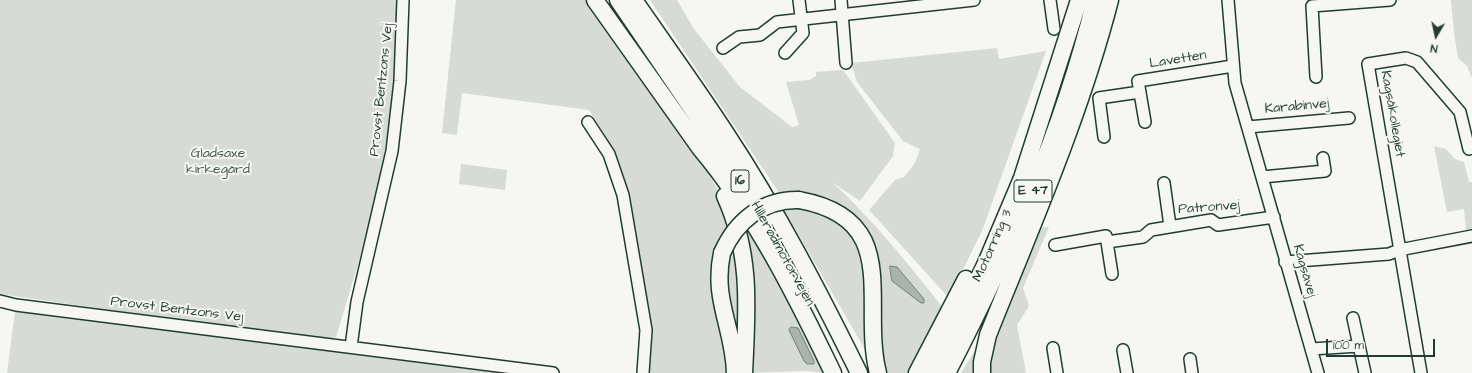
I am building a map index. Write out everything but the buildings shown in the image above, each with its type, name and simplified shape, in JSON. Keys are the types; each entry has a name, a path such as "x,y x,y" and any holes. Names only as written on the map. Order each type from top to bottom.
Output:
{"highway":[{"path":"595,0 623,42 648,72"},
{"path":"604,0 648,72 700,148 722,189 733,214 740,237 747,287 744,373"},
{"name":"Hillerødmotorvejen","path":"618,0 712,138 750,198 792,270 845,373"},
{"name":"Hillerødmotorvejen","path":"634,0 727,135 804,265 859,373"},
{"path":"646,0 711,100 727,135"},
{"name":"Motorring 3","path":"931,373 950,338 986,263 1022,178 1079,0"},
{"path":"982,373 982,362 988,335 1054,175 1088,75 1105,0"},
{"name":"Motorring 3","path":"948,373 985,300 1031,198 1105,0"},
{"path":"700,148 719,170 769,250 833,373"},
{"path":"917,373 979,254 1022,178"},
{"path":"735,373 731,342 720,296 718,275 722,253 736,228 754,212 780,202 799,200 816,204 843,217 860,235 867,248 872,272 872,346 878,373"},
{"path":"948,373 974,341 1019,258"},
{"path":"804,265 846,326 871,373"}],"street":[{"name":"Provst Bentzons Vej","path":"351,347 357,302 392,151 400,81 404,0"},
{"path":"785,53 803,33 799,0"},
{"path":"841,0 846,63"},
{"path":"723,48 739,38 760,35 777,22 948,1 974,0"},
{"path":"1050,0 1054,29"},
{"name":"Kagsåvej","path":"1228,0 1235,83 1318,373"},
{"path":"1316,78 1312,6 1390,0"},
{"name":"Kagsåkollegiet","path":"1421,373 1368,64 1406,58 1416,62 1460,112 1469,148"},
{"name":"Lavetten","path":"1140,92 1138,81 1233,66"},
{"path":"1104,137 1099,98 1140,92 1145,122"},
{"name":"Karabinvej","path":"1248,127 1349,118"},
{"path":"588,122 609,154 623,195 646,330 643,373"},
{"path":"1262,177 1324,171 1323,158"},
{"name":"Patronvej","path":"1164,183 1170,226"},
{"name":"Patronvej","path":"1055,245 1106,236 1108,242 1143,237 1151,230 1211,220 1218,225 1274,217"},
{"path":"1285,262 1389,254 1399,250 1472,236"},
{"path":"1108,242 1112,274"},
{"name":"Provst Bentzons Vej","path":"0,301 16,305 553,373"},
{"path":"1353,318 1365,373"},
{"path":"1311,349 1359,346"},
{"path":"1053,348 1057,373"},
{"path":"1124,350 1127,373"},
{"path":"1190,359 1192,373"}],"green space":[{"name":"Gladsaxe kirkegård","path":"0,0 396,0 396,45 391,108 378,198 336,337 331,339 164,318 0,294"},
{"path":"456,0 590,0 703,162 721,197 731,223 719,243 713,261 711,279 722,333 726,373 647,373 629,203 620,166 608,140 589,110 462,93 457,135 442,133"},
{"path":"650,0 677,0 694,29 740,87 792,127 799,125 786,82 809,80 816,76 816,72 843,70 895,143 893,156 860,201 832,182 862,211 890,242 943,308 910,373 884,373 878,352 878,269 876,253 867,234 838,206 818,197 796,193 780,194"},
{"path":"1451,0 1472,0 1472,78 1467,66 1458,58"},
{"path":"997,48 999,59 1046,51 982,231 949,298 869,210 895,180 904,177 915,163 920,149 903,141 857,82 851,63"},
{"path":"1434,146 1446,149 1455,159 1464,162 1469,182 1472,182 1472,230 1466,231 1464,209 1447,212"},
{"path":"461,164 507,170 505,190 459,184"},
{"path":"782,206 828,210 864,244 871,360"},
{"path":"748,222 827,373 804,371 747,373 742,227"},
{"path":"1042,227 1049,227 1023,288 1029,306 1017,325 1026,373 988,373 993,337 1012,289"},
{"path":"734,236 741,263 737,351 726,311 724,258"},
{"path":"15,311 24,312 517,373 7,373"},
{"path":"979,344 979,373 961,373"}],"shaded area":[{"path":"890,266 897,267 924,299 924,303 921,303 892,281"},
{"path":"791,327 798,328 814,361 814,364 807,364 804,361 789,330"}]}
